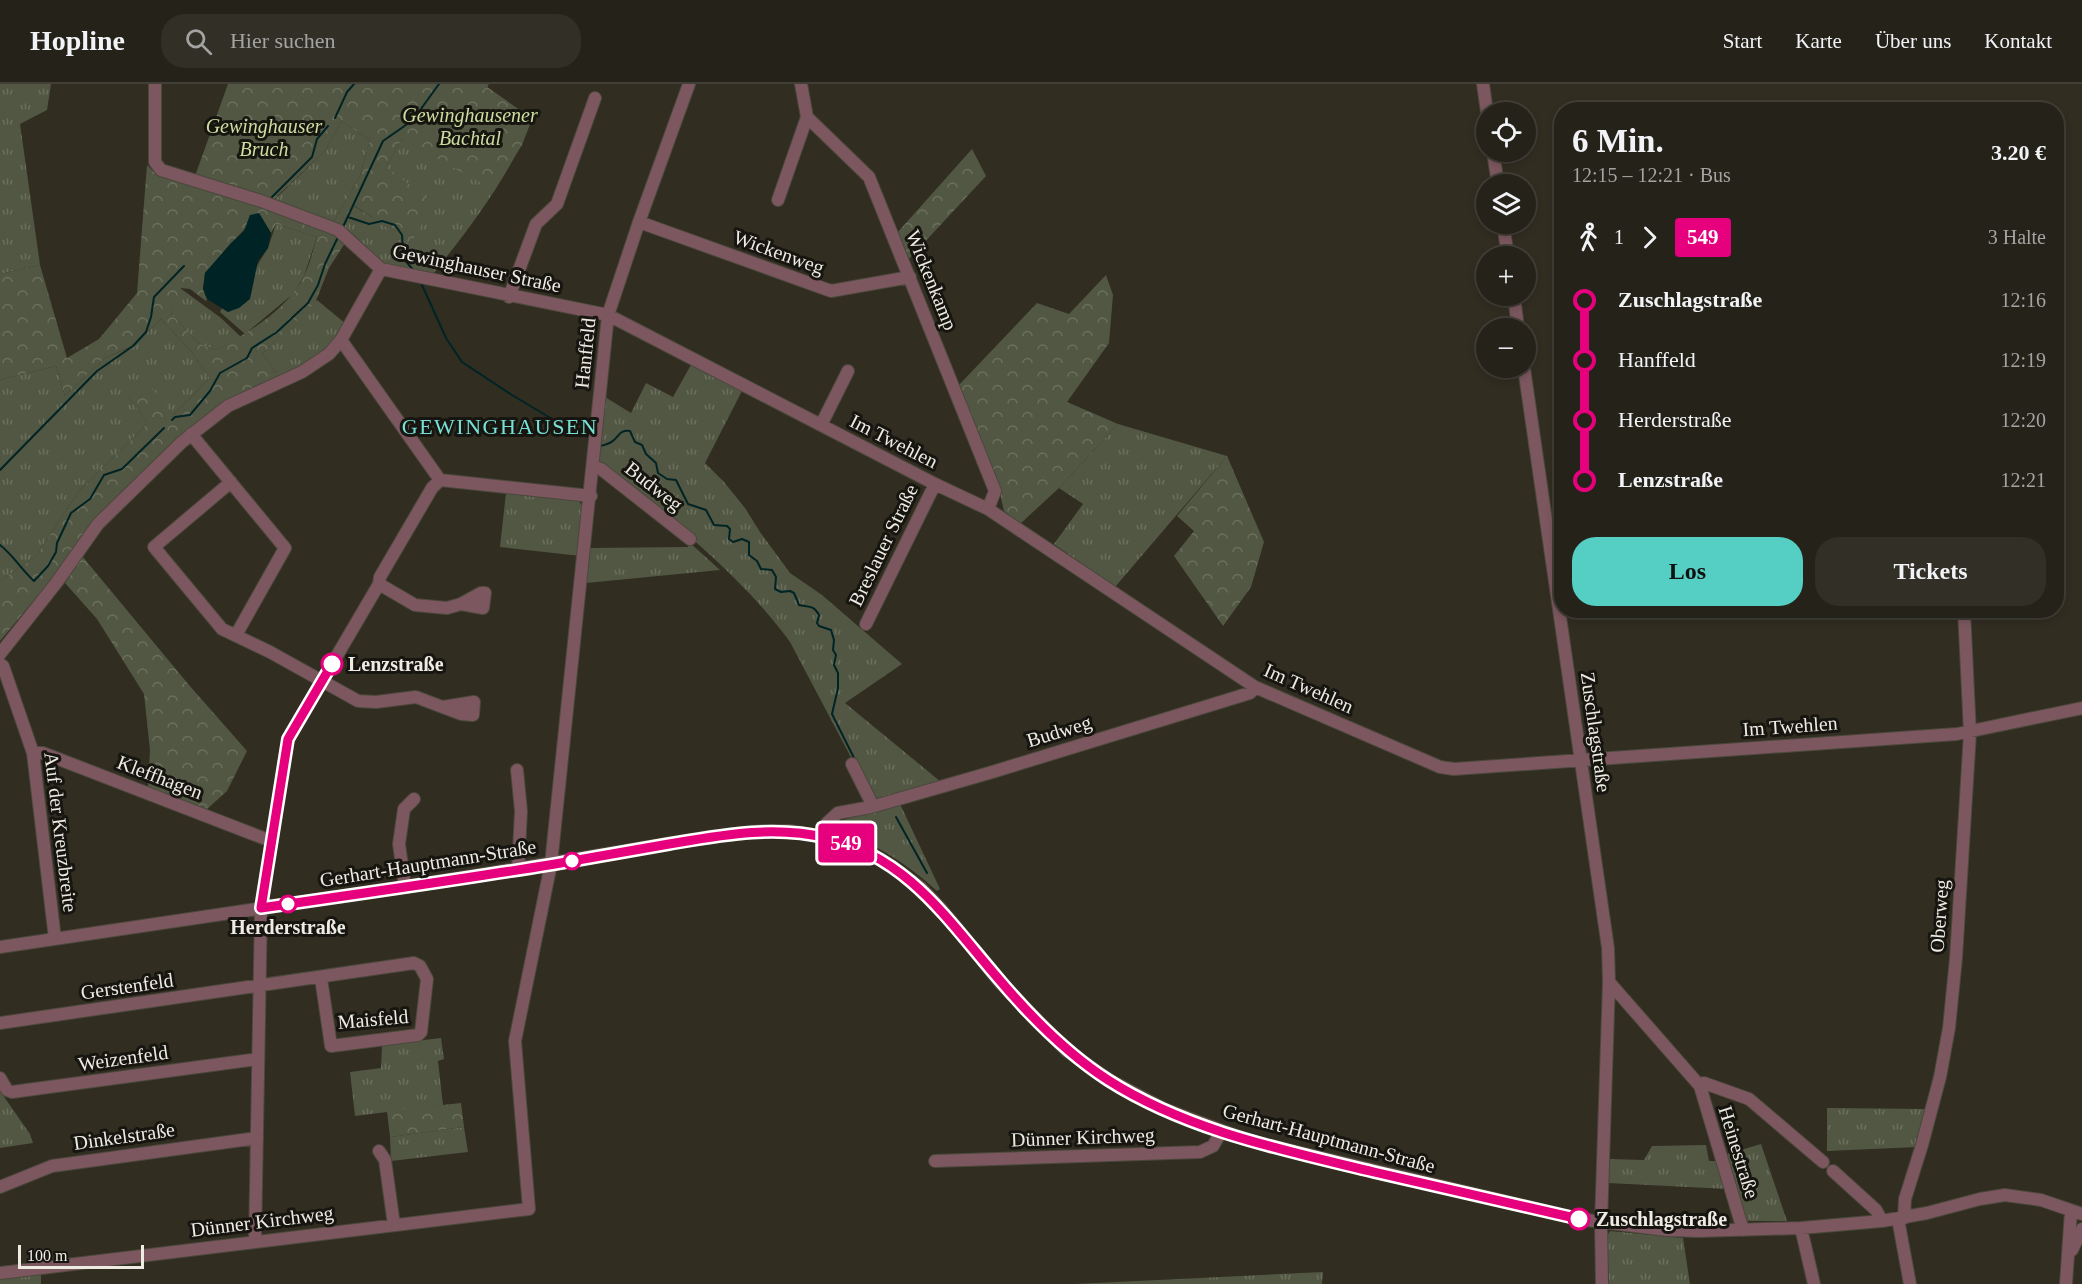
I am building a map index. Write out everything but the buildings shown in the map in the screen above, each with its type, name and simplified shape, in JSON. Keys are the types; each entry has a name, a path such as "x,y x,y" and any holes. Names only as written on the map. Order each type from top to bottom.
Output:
{"street":[{"name":"Gewinghauser Straße","path":"155,84 155,162 161,170 267,203 341,231 381,269 509,297 608,315"},
{"name":"Hanffeld","path":"529,1209 515,1041 552,864 608,315 689,84"},
{"path":"778,200 807,117 801,84"},
{"path":"1483,84 1486,102"},
{"path":"509,297 536,224 557,204 595,99"},
{"name":"Wickenkamp","path":"807,117 869,177 995,491 988,509"},
{"name":"Wickenweg","path":"639,222 831,291 910,277"},
{"path":"0,654 57,582 98,524 191,434 228,406 302,372 329,354 341,340 381,269"},
{"name":"Im Twehlen","path":"608,315 935,484 988,509 1255,687 1440,767 1454,769 1970,733 2082,708"},
{"path":"341,340 440,480 591,496"},
{"path":"821,425 848,371"},
{"name":"Zuschlagstraße","path":"1525,378 1554,574"},
{"path":"191,434 285,548 236,635"},
{"name":"Budweg","path":"593,466 601,469 690,539"},
{"path":"255,1241 261,908 288,739 379,585 380,577 393,554 432,488 440,480"},
{"path":"231,482 154,547 222,629 358,701 376,702 416,697 444,707"},
{"name":"Breslauer Straße","path":"866,624 935,484"},
{"path":"379,585 415,605 447,608 462,604"},
{"name":"Zuschlagstraße","path":"1560,618 1608,948 1609,982 1601,1223 1602,1284"},
{"name":"Oberweg","path":"1910,1284 1901,1219 1940,1077 1949,1028 1956,958 1970,733 1964,618"},
{"name":"Auf der Kreuzbreite","path":"0,664 3,666 33,753 55,939"},
{"name":"Budweg","path":"824,837 827,823 838,813 871,807 1239,697 1250,693 1255,687"},
{"name":"Kleffhagen","path":"33,753 43,753 271,841"},
{"path":"852,764 870,800 871,807"},
{"path":"517,770 521,811 518,870"},
{"path":"405,887 399,844 404,809 414,799"},
{"name":"Gerhart-Hauptmann-Straße","path":"0,947 518,870 710,837 762,831 789,831 824,837 864,849 921,888 941,909 999,981 1067,1051 1110,1081 1164,1109 1250,1141 1527,1208 1601,1223 1666,1230 1801,1228 1882,1221 1901,1219 1980,1198 2005,1195 2041,1200 2076,1213"},
{"name":"Maisfeld","path":"259,987 414,963 420,966 427,979 421,1032 418,1035 331,1046 321,978"},
{"name":"Heinestraße","path":"1609,982 1700,1086 1702,1099 1743,1230"},
{"name":"Gerstenfeld","path":"0,1023 259,987"},
{"name":"Weizenfeld","path":"0,1078 7,1089 12,1092 258,1059"},
{"name":"Heinestraße","path":"1700,1086 1704,1083 1749,1099 1823,1162"},
{"name":"Dünner Kirchweg","path":"936,1161 1200,1152 1213,1146 1221,1132"},
{"name":"Dinkelstraße","path":"0,1186 52,1166 256,1138"},
{"path":"379,1151 385,1160 394,1225"},
{"path":"1833,1171 1876,1210 1882,1221"},
{"name":"Dünner Kirchweg","path":"0,1273 529,1209"},
{"path":"2066,1284 2076,1213"},
{"path":"1801,1228 1814,1284"},
{"path":"2069,1256 2082,1229"}],"green space":[{"path":"0,84 51,84 47,110 20,124 40,265 0,274"},
{"name":"Gewinghauser Bruch","path":"228,84 489,84 487,87 532,119 522,145 494,190 402,139 386,167 434,203 410,245 353,205 341,226 333,223 360,176 370,140 341,121 326,150 273,200 195,176"},
{"name":"Gewinghausener Bachtal","path":"489,84 487,87 532,119 513,161 475,219 433,274 386,266 354,235 341,226 352,205 375,219 386,167 402,139 427,152"},
{"path":"341,121 370,140 360,176 333,223 274,200 326,150"},
{"path":"972,149 986,176 908,260 897,233"},
{"path":"147,165 155,173 277,211 347,240 329,268 315,303 262,354 280,377 223,403 94,521 45,587 0,641 0,581 36,556 79,491 148,423 128,397 147,382 173,415 210,378 191,351 161,319 132,346 105,358 65,396 56,366 0,381 0,274 40,265 67,358 99,339 137,293","holes":["259,213 271,233 276,224 317,237 308,267 297,288 288,300 266,319 216,350 198,343 171,313 181,288 190,289 206,301 203,289 205,273"]},
{"path":"276,224 317,237 304,276 293,294 245,334 220,312 222,308 228,312 268,248"},
{"path":"1106,275 1113,295 1109,343 1067,402 1118,424 1059,488 1020,524 1004,511 998,485 958,386 1037,303 1069,314"},
{"path":"180,288 221,318 241,337 216,350 198,343 171,313"},
{"path":"317,300 346,324 333,342 318,356 280,377 262,354"},
{"path":"161,319 191,351 210,378 173,415 128,397 148,423 79,491 36,556 0,581 0,381 56,366 65,396 105,358 133,346"},
{"path":"692,363 743,389 705,463 745,508 790,573 822,595 902,664 845,703 941,782 887,798 873,799 790,642 770,616 700,546 599,461 605,397 631,413 646,383 673,397"},
{"path":"1118,424 1227,456 1115,587 1054,544 1083,504 1059,488"},
{"path":"1227,456 1264,542 1251,587 1223,626 1174,556 1194,531 1177,516"},
{"path":"506,493 579,501 583,507 581,556 500,547"},
{"path":"689,542 720,570 586,583 590,548 688,547"},
{"path":"82,556 247,751 227,791 206,810 148,788 150,750 144,694 97,619 65,583"},
{"path":"900,804 940,889 937,891 889,854 863,840 834,829 836,822"},
{"path":"441,1038 444,1059 438,1061 443,1105 355,1116 350,1072 381,1068 382,1045"},
{"path":"0,1091 30,1134 33,1143 0,1148"},
{"path":"461,1103 464,1127 390,1137 387,1111"},
{"path":"1827,1108 1927,1109 1917,1147 1827,1151"},
{"path":"464,1127 468,1152 391,1161 390,1137"},
{"path":"1761,1144 1787,1221 1746,1221 1724,1155"},
{"path":"1706,1145 1709,1161 1719,1161 1728,1189 1608,1183 1608,1159 1644,1160 1652,1146"},
{"path":"1610,1231 1683,1238 1690,1284 1609,1284 1607,1236"},
{"path":"41,1271 41,1284 0,1284 0,1276"},
{"path":"1323,1272 1322,1284 1075,1284"}],"water":[{"path":"259,213 271,233 268,248 258,261 250,299 239,308 228,312 207,299 203,289 205,273 244,231 250,215"}],"waterway":[{"path":"335,118 347,92 354,84"},
{"path":"343,227 383,141 413,120 439,84"},
{"path":"269,200 312,157 317,139 328,126"},
{"path":"348,217 369,224 382,221 395,225 402,235 404,259 414,271"},
{"path":"172,420 175,417 190,415 210,391 220,373 247,358 252,348 277,332 308,303 339,235"},
{"path":"0,470 97,371 133,346 146,332 154,297 184,266"},
{"path":"422,285 446,338 462,362 579,435 590,437"},
{"path":"0,545 34,581 48,566 56,552 57,543 71,513 90,499 104,475 122,469 164,428"},
{"path":"600,446 611,442 623,432 630,431 635,442 642,445 646,454 656,463 658,473 667,479 676,480 688,504 706,510 714,525 727,526 730,529 729,539 733,542 742,539 749,542 749,555 757,561 761,569 772,570 776,577 775,589 794,593 799,605 811,607 817,612 819,615 817,623 831,630 834,640 833,650 836,655 834,665 838,673 838,688 832,714 855,760"},
{"path":"896,817 927,873"}],"bus line":[{"name":"549","path":"332,664 288,739 261,908 518,870 719,836 762,831 789,831 824,837 864,849 921,888 941,909 999,981 1067,1051 1110,1081 1164,1109 1250,1141 1579,1219"}],"place":[{"name":"Lenzstraße","path":"332,664"},
{"name":"Herderstraße","path":"288,904"},
{"name":"Zuschlagstraße","path":"1579,1219"}],"district":[{"name":"GEWINGHAUSEN","path":"500,426"}]}
